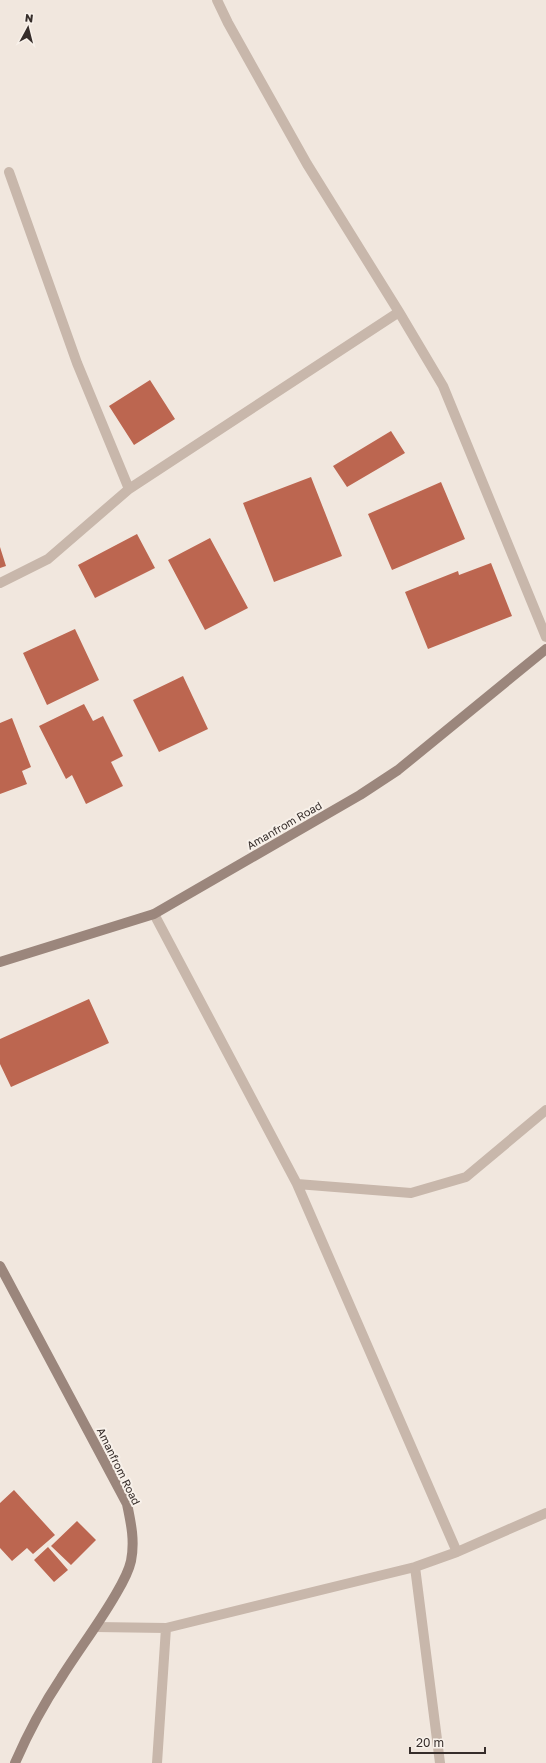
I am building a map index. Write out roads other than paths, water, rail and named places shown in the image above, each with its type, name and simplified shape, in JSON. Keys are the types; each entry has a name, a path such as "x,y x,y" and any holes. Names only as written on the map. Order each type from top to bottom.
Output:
{"street":[{"path":"217,0 228,23 307,164 443,386 546,637"},
{"path":"9,172 77,363 128,489"},
{"path":"0,583 48,559 128,489 399,312"},
{"name":"Amanfrom Road","path":"0,962 154,914 360,795 398,770 546,649"},
{"path":"154,914 298,1184 457,1552"},
{"path":"298,1184 411,1193 466,1177 546,1110"},
{"name":"Amanfrom Road","path":"0,1266 127,1504 134,1544 131,1563 124,1581 96,1627 61,1677 34,1722 15,1763"},
{"path":"96,1627 166,1628 415,1567 457,1552 546,1513"},
{"path":"415,1567 440,1763"},
{"path":"157,1763 166,1628"}]}
